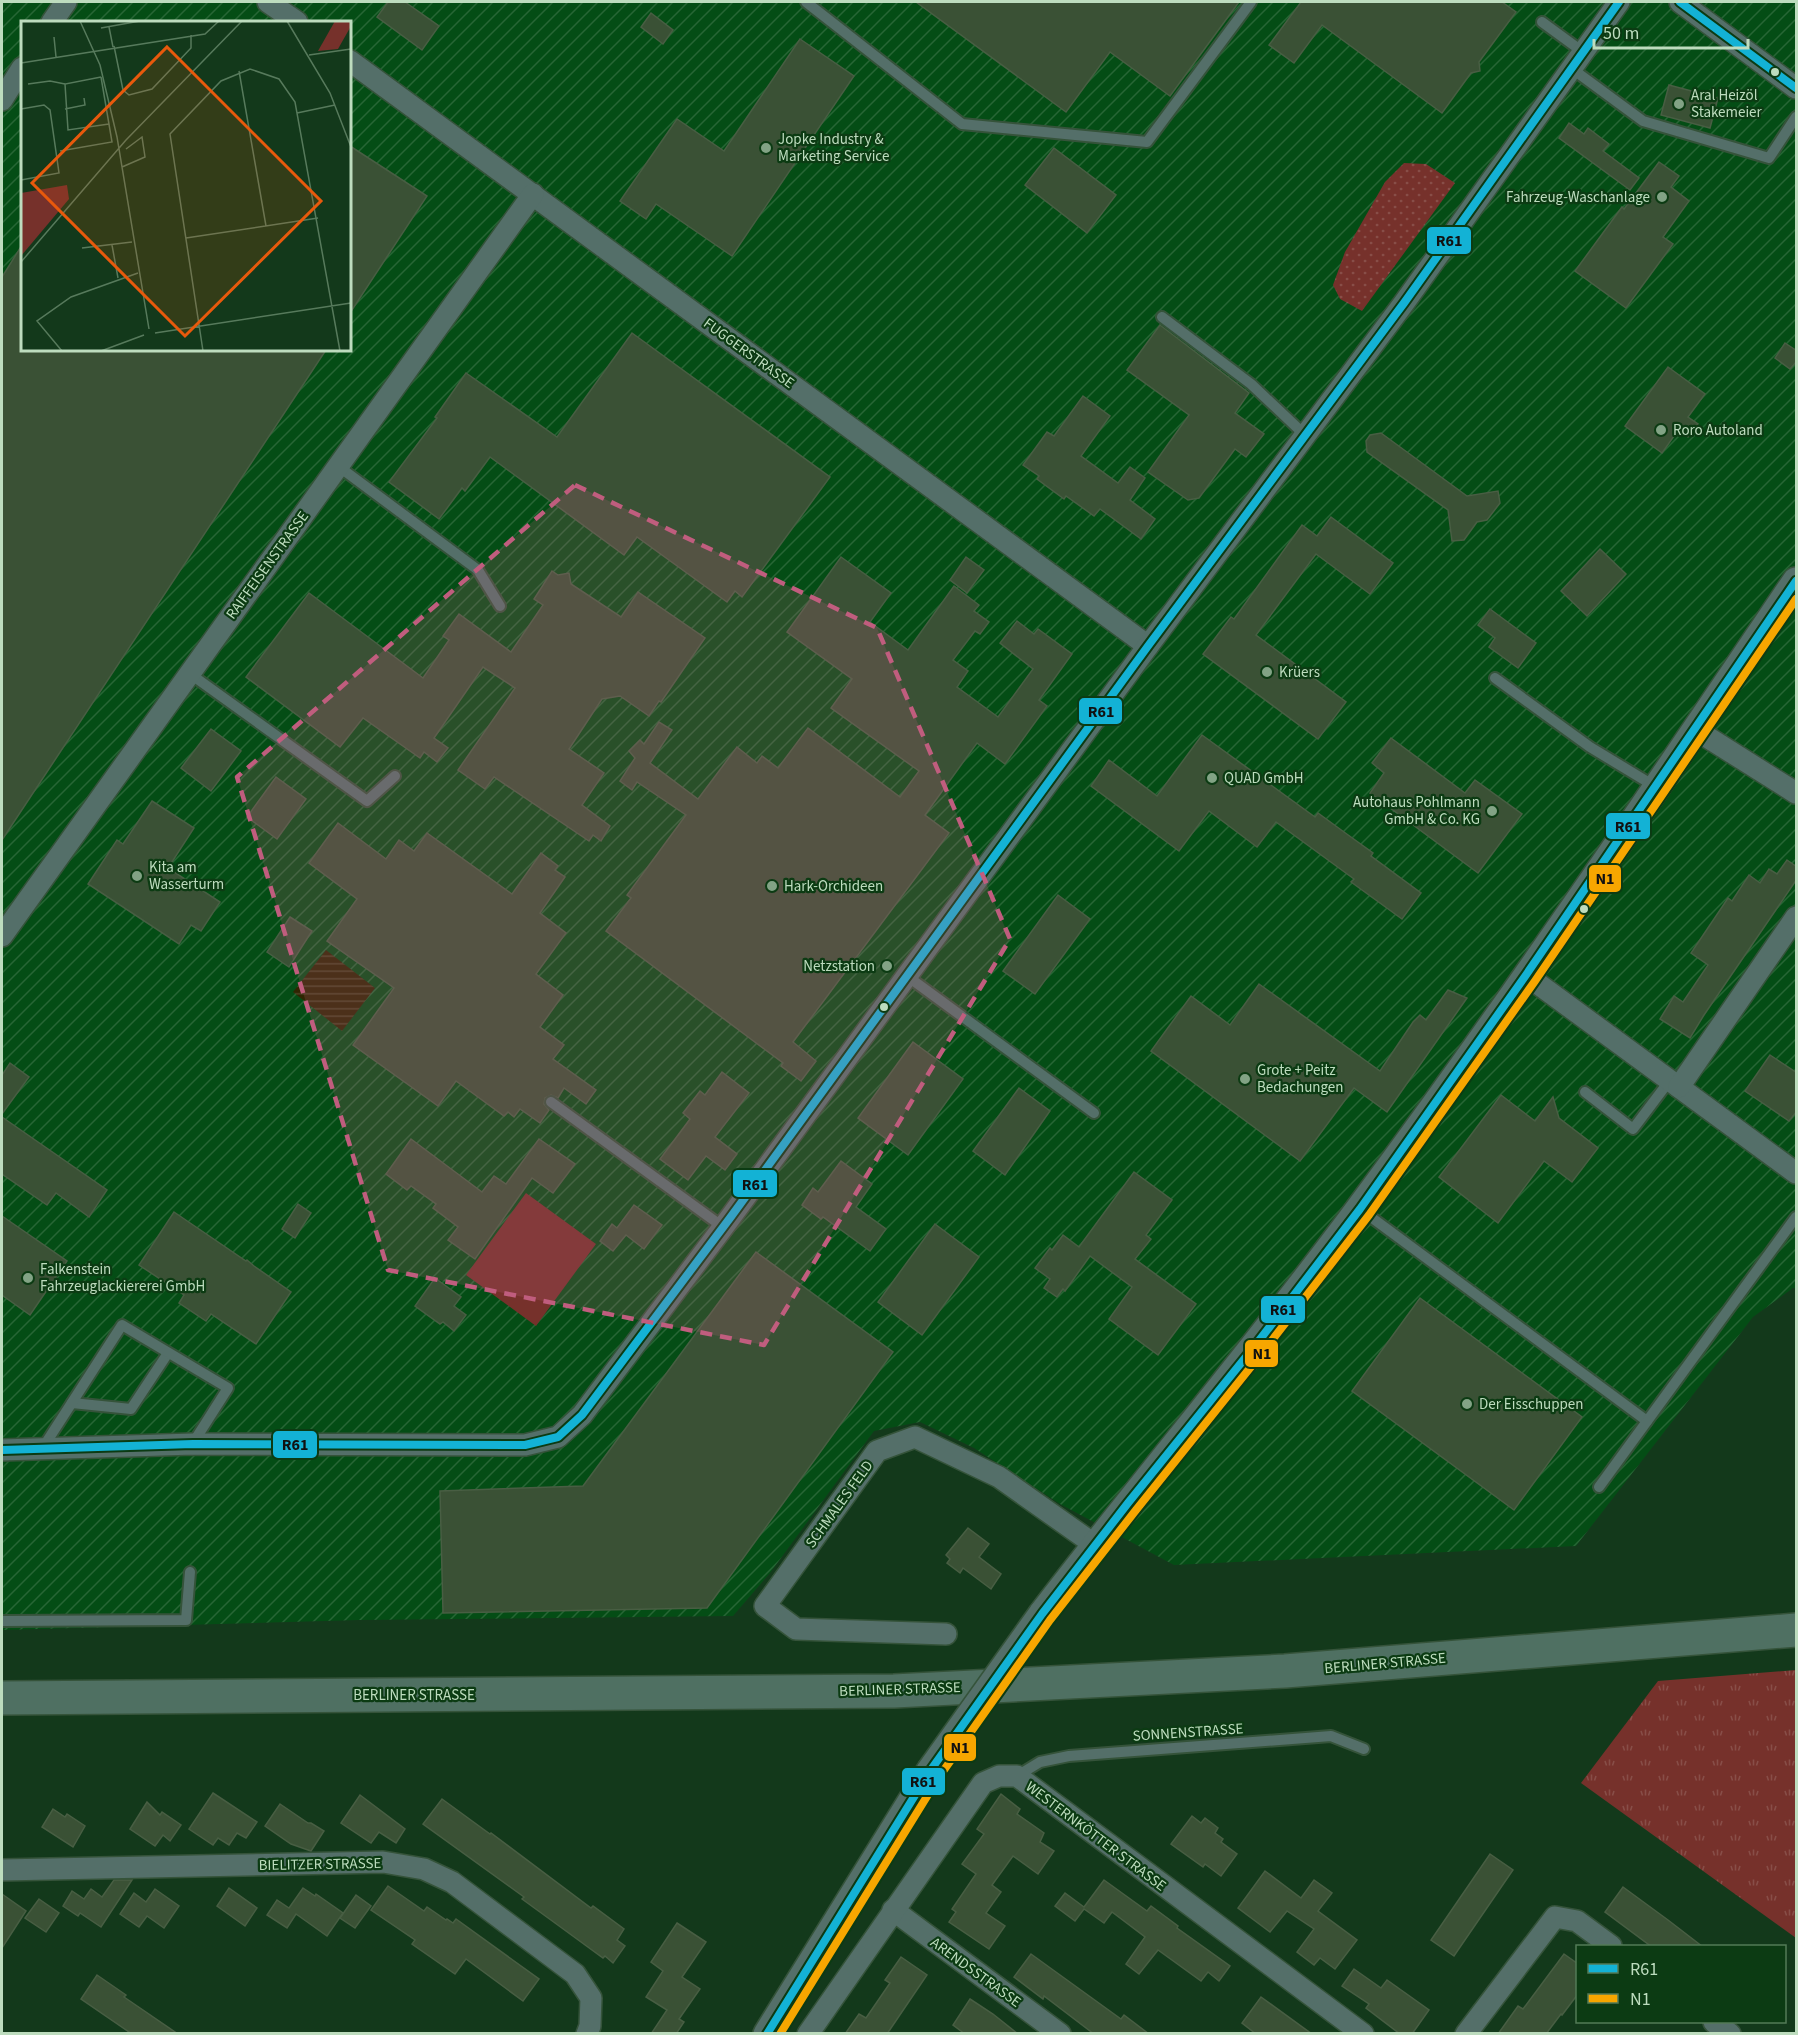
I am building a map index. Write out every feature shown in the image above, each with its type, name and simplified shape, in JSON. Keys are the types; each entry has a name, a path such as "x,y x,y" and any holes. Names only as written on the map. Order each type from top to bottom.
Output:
{"main road":[{"name":"BERLINER STRASSE","path":"2,1698 894,1691 1285,1671 1797,1630"}],"street":[{"path":"53,21 66,2"},
{"path":"268,2 296,21"},
{"path":"2,1450 193,1444 525,1445 558,1437 582,1415 723,1227 1148,646 1404,303 1619,2"},
{"path":"1680,2 1797,88"},
{"name":"FUGGERSTRASSE","path":"351,62 1148,646"},
{"path":"2,100 21,70"},
{"name":"RAIFFEISENSTRASSE","path":"2,936 533,194"},
{"path":"766,2034 930,1771 1042,1614 1258,1342 1360,1209 1526,975 1797,581"},
{"path":"1696,729 1797,793"},
{"path":"1674,1084 1797,917"},
{"path":"1526,975 1797,1173"},
{"name":"SCHMALES FELD","path":"946,1634 796,1629 765,1606 877,1451 915,1437 999,1477 1095,1545"},
{"name":"WESTERNKÖTTER STRASSE","path":"808,2034 892,1910 983,1783 999,1776 1017,1776 1363,2034"},
{"name":"BIELITZER STRASSE","path":"2,1870 383,1862 424,1869 452,1882 575,1974 591,1998 590,2026 587,2034"},
{"name":"ARENDSSTRASSE","path":"892,1910 1060,2034"},
{"path":"1466,2034 1555,1917 1577,1921 1608,1945"},
{"path":"1714,2023 1730,2034"}],"lane":[{"path":"807,2 962,124 1147,142 1251,2"},
{"path":"1542,22 1577,60 1643,121 1769,158 1797,117"},
{"path":"1162,317 1251,384 1306,436"},
{"path":"338,466 478,570 500,606"},
{"path":"189,673 367,801 395,776"},
{"path":"1495,678 1590,747 1656,788"},
{"path":"907,976 1094,1113"},
{"path":"1586,1092 1633,1129 1674,1084"},
{"path":"551,1102 723,1227"},
{"path":"1360,1209 1647,1421"},
{"path":"1599,1487 1797,1217"},
{"path":"42,1449 122,1325 228,1388 193,1444"},
{"path":"72,1403 131,1409 168,1353"},
{"path":"2,1621 186,1620 190,1572"},
{"name":"SONNENSTRASSE","path":"1017,1776 1040,1762 1069,1756 1331,1736 1364,1749"}],"highlighted area":[{"path":"575,485 877,628 1010,939 764,1345 388,1270 237,777"}],"shaded area":[{"path":"2,2 1796,2 1796,1288 1753,1317 1576,1546 1174,1565 1060,1504 974,1448 920,1422 874,1431 770,1573 733,1616 359,1620 2,1630"},
{"path":"326,950 375,988 342,1031 293,992"}],"green space":[{"path":"1404,163 1426,164 1455,183 1362,311 1340,299 1333,285 1345,252 1385,182"},
{"path":"526,1193 596,1244 536,1326 466,1275"},
{"path":"1796,1670 1796,1938 1581,1783 1658,1681"}],"building":[{"path":"388,2 405,2 439,26 422,50 377,17"},
{"path":"916,2 1239,2 1170,96 1110,52 1066,112"},
{"path":"1301,2 1502,2 1516,12 1479,62 1480,71 1471,73 1442,113 1322,25 1294,63 1269,45"},
{"path":"651,13 673,30 663,44 641,27"},
{"name":"Jopke Industry & Marketing Service","path":"800,39 854,76 732,256 656,204 646,219 620,201 677,119 724,151"},
{"path":"1669,85 1718,98 1710,128 1661,115"},
{"path":"1569,123 1584,134 1588,128 1609,144 1603,151 1639,178 1630,190 1559,138"},
{"path":"351,147 427,196 351,311"},
{"path":"1054,148 1116,195 1087,233 1025,185"},
{"path":"1659,162 1679,176 1671,187 1689,201 1663,237 1673,244 1626,308 1575,271 1622,207 1624,209"},
{"path":"21,247 21,351 325,351 2,840 2,277"},
{"path":"1160,325 1249,393 1235,413 1264,434 1246,457 1235,449 1199,498 1188,500 1148,472 1189,415 1127,370"},
{"path":"632,333 830,477 742,597 735,591 727,602 637,537 624,555 490,457 465,491 462,488 439,519 389,482 437,418 435,417 466,373 557,437"},
{"path":"1785,343 1797,351 1797,361 1790,369 1775,358"},
{"path":"1668,367 1705,394 1688,417 1698,424 1688,437 1679,429 1662,453 1625,426"},
{"path":"1083,396 1110,416 1081,456 1118,483 1130,467 1145,478 1130,500 1155,519 1141,539 1100,509 1094,516 1066,496 1064,499 1037,479 1039,476 1023,465 1047,432 1054,436"},
{"path":"1381,433 1467,496 1498,491 1500,503 1487,520 1477,522 1464,540 1452,541 1448,510 1367,452 1366,441 1370,435"},
{"path":"1331,517 1393,563 1370,594 1316,554 1256,635 1346,702 1318,739 1203,654 1231,617 1234,619 1302,525 1317,536"},
{"path":"1600,549 1626,574 1587,616 1561,591"},
{"name":"Hark-Orchideen","path":"841,557 891,593 870,622 908,650 954,586 979,605 974,611 989,622 980,634 975,631 953,660 968,671 957,687 998,717 1033,669 1000,643 1017,621 1034,634 1038,629 1072,654 1039,700 1047,706 1005,764 977,743 925,815 949,833 793,1042 816,1061 801,1081 781,1066 783,1063 606,931 631,898 627,895 686,815 637,782 632,790 620,781 635,758 629,751 640,740 644,744 659,722 672,730 650,763 698,799 737,747 757,763 762,756 778,768 808,728 900,797 919,771 831,708 852,679 787,632"},
{"path":"966,557 984,570 967,593 950,580"},
{"path":"552,571 558,575 569,573 571,584 621,617 638,592 705,638 649,716 620,696 602,699 569,749 604,773 582,805 610,826 601,841 593,835 589,841 494,777 485,789 458,770 515,688 483,667 434,738 448,748 437,762 424,752 420,758 363,718 340,747 246,677 309,593 423,678 449,640 443,636 459,614 511,652 543,605 534,599"},
{"path":"1490,609 1536,643 1518,668 1489,647 1495,638 1478,625"},
{"path":"211,729 241,751 211,791 181,768"},
{"path":"1202,735 1315,817 1318,813 1373,853 1371,856 1421,893 1402,919 1351,882 1354,879 1276,822 1257,847 1209,811 1179,851 1091,786 1109,760 1157,796"},
{"path":"1391,738 1465,793 1475,780 1522,814 1478,873 1370,793 1384,773 1372,763"},
{"path":"276,777 306,799 277,839 247,817"},
{"name":"Kita am Wasserturm","path":"152,801 194,828 168,868 220,902 201,931 191,925 179,944 88,884 117,840 123,844"},
{"path":"338,823 386,859 399,840 414,851 427,833 512,894 541,853 558,866 555,870 565,877 540,913 566,933 536,974 563,995 540,1027 564,1045 553,1059 596,1090 586,1104 564,1088 558,1098 551,1095 545,1098 544,1104 549,1110 540,1123 520,1109 514,1117 508,1112 504,1116 456,1081 438,1106 353,1045 394,988 327,941 357,899 309,863"},
{"path":"1787,860 1797,867 1797,879 1690,1038 1660,1019 1674,996 1683,1002 1708,965 1691,953 1728,898 1732,901 1749,875 1760,883 1769,869 1777,874"},
{"path":"1058,895 1090,919 1035,994 1003,971"},
{"path":"290,917 312,931 289,967 267,952"},
{"path":"1259,984 1380,1071 1413,1022 1420,1015 1426,1020 1448,990 1467,998 1387,1112 1354,1088 1300,1161 1151,1051 1191,996 1230,1025"},
{"path":"913,1042 963,1079 908,1155 858,1118"},
{"path":"1770,1055 1797,1073 1797,1111 1789,1121 1745,1091"},
{"path":"10,1063 29,1077 2,1114 2,1075"},
{"path":"722,1072 749,1093 715,1137 737,1154 725,1170 706,1156 688,1180 660,1159 690,1119 683,1113 700,1091 705,1095"},
{"path":"1019,1088 1050,1111 1005,1175 973,1151"},
{"path":"1501,1095 1535,1121 1553,1097 1559,1118 1598,1148 1572,1182 1544,1161 1498,1223 1439,1177"},
{"path":"2,1117 107,1190 89,1217 56,1193 47,1205 2,1174"},
{"path":"411,1139 482,1192 494,1176 506,1184 539,1139 575,1164 553,1193 532,1178 475,1259 448,1240 458,1227 433,1208 436,1204 411,1186 407,1190 386,1174"},
{"path":"841,1161 872,1184 856,1207 886,1229 870,1251 823,1217 821,1219 802,1205 813,1188 818,1192"},
{"path":"1134,1172 1172,1200 1146,1235 1151,1239 1135,1259 1196,1304 1158,1355 1109,1319 1132,1287 1090,1256 1065,1291 1063,1289 1057,1297 1044,1288 1050,1279 1035,1268 1063,1235 1079,1247"},
{"path":"298,1204 311,1213 295,1238 282,1229"},
{"path":"634,1205 662,1225 644,1249 626,1235 613,1251 600,1241 612,1224 617,1228"},
{"path":"174,1212 291,1292 256,1344 211,1314 206,1321 179,1303 184,1295 139,1265"},
{"name":"Falkenstein Fahrzeuglackiererei GmbH","path":"2,1216 67,1261 30,1315 2,1295"},
{"path":"935,1224 979,1257 922,1335 878,1302"},
{"path":"756,1252 893,1352 707,1608 443,1613 440,1491 583,1486"},
{"path":"435,1278 461,1297 454,1306 466,1315 454,1331 415,1306"},
{"name":"Der Eisschuppen","path":"1420,1298 1582,1417 1514,1510 1352,1391"},
{"path":"968,1528 989,1544 979,1557 1001,1574 991,1589 963,1568 960,1573 947,1563 950,1559 946,1555"},
{"path":"213,1793 257,1822 246,1838 237,1833 229,1845 218,1838 213,1845 189,1829"},
{"path":"1001,1794 1020,1809 1017,1814 1044,1833 1040,1842 1054,1851 1038,1874 1013,1856 992,1885 1001,1892 986,1913 1005,1926 989,1949 949,1922 956,1912 952,1909 976,1874 962,1864 984,1834 977,1829"},
{"path":"360,1795 405,1829 396,1843 379,1832 371,1843 341,1823"},
{"path":"442,1799 591,1908 593,1906 624,1929 617,1940 625,1946 613,1963 522,1899 524,1897 423,1824"},
{"path":"147,1802 160,1815 162,1812 181,1825 170,1841 163,1835 155,1846 130,1829"},
{"path":"280,1804 324,1831 311,1851 291,1844 265,1826"},
{"path":"53,1809 65,1817 67,1814 85,1826 73,1847 42,1827"},
{"path":"1192,1816 1201,1823 1205,1818 1218,1828 1215,1833 1223,1839 1221,1842 1237,1854 1221,1876 1205,1864 1203,1867 1171,1844"},
{"path":"1490,1854 1513,1870 1454,1956 1431,1940"},
{"path":"1265,1871 1301,1898 1314,1880 1332,1893 1318,1911 1357,1940 1335,1969 1320,1958 1314,1965 1297,1952 1314,1929 1287,1911 1270,1932 1238,1908"},
{"path":"114,1880 132,1880 101,1927 80,1913 78,1916 63,1906 72,1891 84,1899 91,1889 102,1897"},
{"path":"1104,1880 1147,1911 1151,1906 1230,1966 1219,1981 1208,1972 1201,1981 1158,1950 1139,1974 1126,1964 1145,1937 1112,1912 1104,1923 1084,1909 1075,1921 1055,1906 1065,1893 1084,1907"},
{"path":"388,1886 424,1911 427,1907 453,1923 456,1919 539,1979 523,2001 466,1959 455,1974 412,1944 415,1940 371,1910"},
{"path":"1623,1887 1700,1945 1649,1945 1605,1912"},
{"path":"229,1888 257,1908 245,1926 217,1906"},
{"path":"303,1888 315,1896 316,1894 343,1913 327,1936 296,1914 287,1928 267,1915 277,1900 289,1908"},
{"path":"155,1889 179,1906 164,1928 147,1916 139,1927 120,1914 134,1893 146,1902"},
{"path":"2,1894 26,1911 2,1948"},
{"path":"356,1895 371,1906 355,1928 340,1918"},
{"path":"39,1899 59,1913 46,1932 25,1918"},
{"path":"677,1923 706,1942 682,1977 700,1989 679,2019 684,2022 676,2034 651,2034 667,2010 646,1997 663,1971 651,1962"},
{"path":"1031,1954 1121,2019 1124,2015 1149,2034 1094,2034 1044,1996 1043,1999 1014,1977"},
{"path":"1564,1954 1576,1963 1576,1997 1546,2034 1498,2034 1518,2006 1523,2009"},
{"path":"901,1957 927,1975 887,2034 845,2034 859,2014 866,2018 890,1983 885,1980"},
{"path":"1354,1969 1381,1988 1387,1980 1429,2010 1412,2034 1400,2034 1366,2008 1369,2004 1342,1986"},
{"path":"97,1975 126,1995 124,1997 178,2034 132,2034 81,1999"},
{"path":"1261,1997 1312,2034 1256,2034 1242,2023"},
{"path":"970,1999 1018,2034 965,2034 953,2025"}],"transit line":[{"name":"R61","path":"2,1450 193,1444 525,1445 558,1437 582,1415 730,1218 1148,646 1404,303 1619,2"},
{"name":"R61","path":"1680,2 1796,88"},
{"name":"R61","path":"767,2034 930,1771 1042,1614 1258,1342 1360,1209 1526,975 1796,581"},
{"name":"N1","path":"780,2034 939,1777 1050,1620 1369,1215 1535,981 1796,599"}],"place":[{"name":"Aral Heizöl Stakemeier","path":"1679,104"},
{"name":"Jopke Industry & Marketing Service","path":"766,148"},
{"name":"Fahrzeug-Waschanlage","path":"1662,197"},
{"name":"Roro Autoland","path":"1661,430"},
{"name":"Krüers","path":"1267,672"},
{"name":"QUAD GmbH","path":"1212,778"},
{"name":"Autohaus Pohlmann GmbH & Co. KG","path":"1492,811"},
{"name":"Kita am Wasserturm","path":"137,876"},
{"name":"Hark-Orchideen","path":"772,886"},
{"name":"Netzstation","path":"887,966"},
{"name":"Grote + Peitz Bedachungen","path":"1245,1079"},
{"name":"Falkenstein Fahrzeuglackiererei GmbH","path":"28,1278"},
{"name":"Der Eisschuppen","path":"1467,1404"}]}
